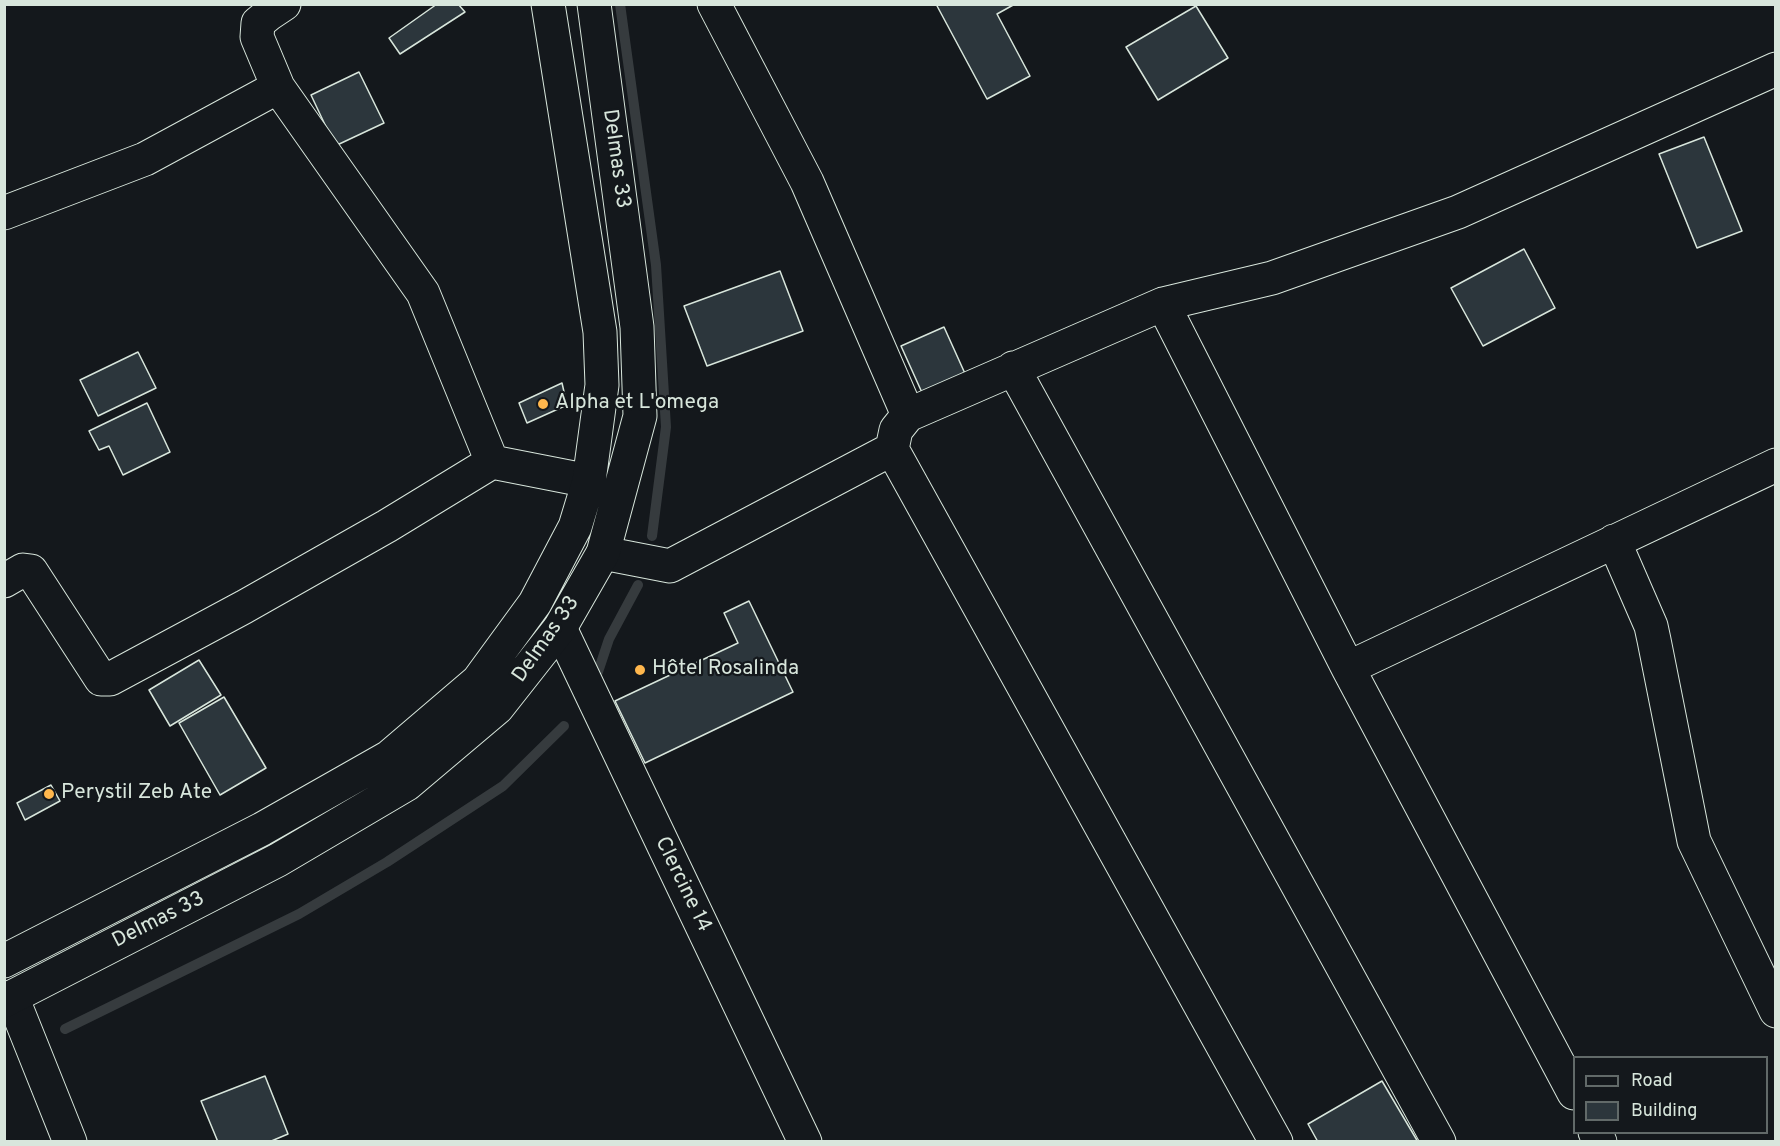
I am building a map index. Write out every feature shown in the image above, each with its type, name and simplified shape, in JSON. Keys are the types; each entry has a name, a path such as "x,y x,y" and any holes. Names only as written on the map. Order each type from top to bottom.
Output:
{"street":[{"path":"284,4 258,23 257,37 278,87 423,293 492,462"},
{"name":"Delmas 33","path":"4,961 262,829 389,757 478,681 536,603 575,527 589,481 602,385 600,332 548,4"},
{"name":"Delmas 33","path":"8,999 278,861 407,784 497,708 560,628 603,553 640,416 637,327 594,4"},
{"path":"714,4 807,182 908,415"},
{"path":"1276,1142 892,449 896,430 908,415 1162,304 1272,278 1458,212 1776,69"},
{"path":"4,213 145,159 278,87"},
{"path":"1162,304 1348,668 1573,1089"},
{"path":"1013,368 1439,1142"},
{"path":"603,553 670,566 892,449"},
{"path":"4,581 23,570 30,571 101,680 110,679 387,526 492,462 589,481"},
{"path":"1348,668 1776,465"},
{"path":"1614,541 1654,640 1694,841 1776,1011"},
{"name":"Clercine 14","path":"560,628 805,1142"},
{"path":"8,999 70,1142"}],"building":[{"path":"437,4 458,4 465,12 400,54 389,38"},
{"path":"936,4 1015,4 997,14 1030,76 987,99"},
{"path":"1196,6 1228,58 1158,100 1126,47"},
{"path":"359,72 384,123 335,146 311,95"},
{"path":"1704,137 1742,231 1697,248 1659,154"},
{"path":"1524,249 1555,308 1483,346 1451,288"},
{"path":"780,271 803,331 707,366 684,306"},
{"path":"944,327 967,378 924,397 901,346"},
{"path":"138,352 156,388 98,416 80,380"},
{"name":"Alpha et L'omega","path":"562,383 567,405 527,423 519,403"},
{"path":"147,403 170,452 123,475 109,446 99,450 89,431"},
{"path":"749,601 793,692 645,763 615,701 738,643 724,613"},
{"path":"199,660 221,695 170,726 149,690"},
{"path":"224,697 266,768 220,795 179,723"},
{"path":"51,785 60,801 25,820 17,803"},
{"path":"265,1076 288,1134 269,1142 218,1142 201,1101"},
{"path":"1382,1081 1418,1142 1318,1142 1308,1124"}],"waterway":[{"path":"620,4 656,265 666,427 652,536"},
{"path":"598,672 609,639 638,585"},
{"path":"65,1029 299,914 387,862 503,786 564,726"}],"place":[{"name":"Alpha et L'omega","path":"543,404"},
{"name":"Hôtel Rosalinda","path":"640,670"},
{"name":"Perystil Zeb Ate","path":"49,794"}]}
